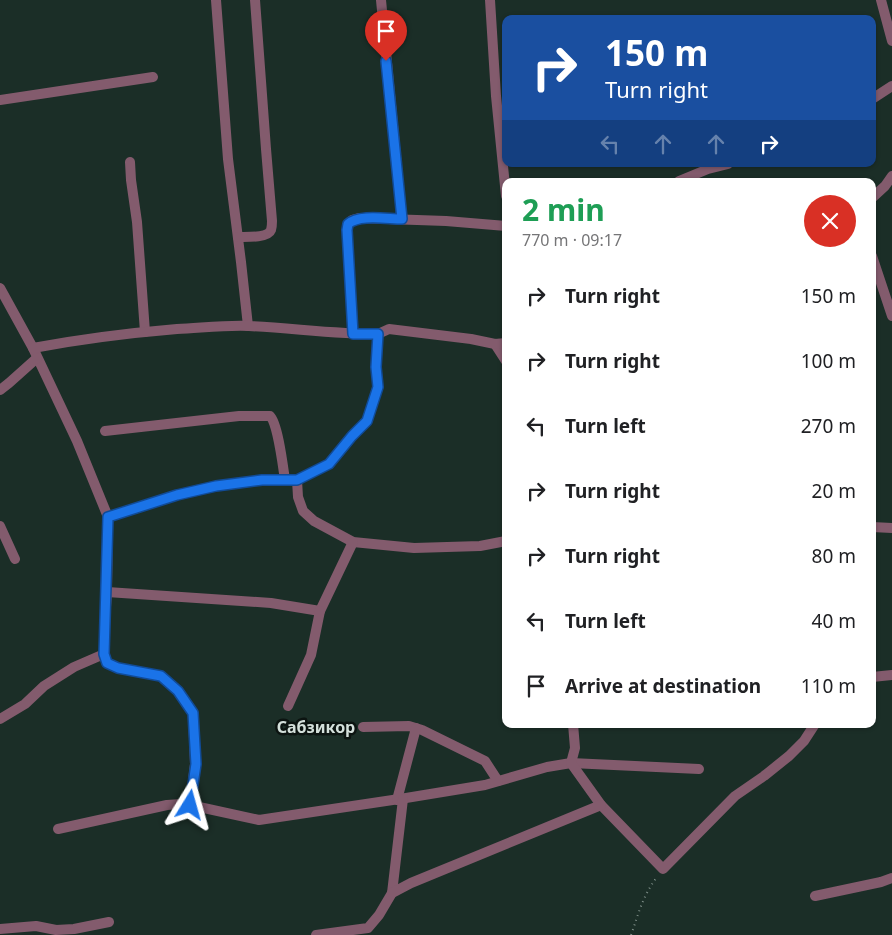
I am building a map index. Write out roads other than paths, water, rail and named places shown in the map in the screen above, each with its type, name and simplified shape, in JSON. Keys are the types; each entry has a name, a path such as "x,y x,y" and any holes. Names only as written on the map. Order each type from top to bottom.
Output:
{"street":[{"path":"216,0 228,159 248,326"},
{"path":"238,238 268,234 271,230 272,221 255,0"},
{"path":"381,0 402,219"},
{"path":"490,0 502,156"},
{"path":"881,0 892,41"},
{"path":"0,100 153,77"},
{"path":"876,96 892,86"},
{"path":"130,162 137,222 145,332"},
{"path":"686,178 716,167"},
{"path":"876,194 892,176"},
{"path":"353,334 347,230 348,224 352,220 359,218 402,219 502,226"},
{"path":"876,268 892,316"},
{"path":"0,288 35,353 77,441 108,517 104,637 104,654 107,663 118,668 161,676 178,691 193,713 196,764 190,805"},
{"path":"0,390 9,383 35,353 77,340 145,332 248,326 353,334 378,334 389,329 471,339 495,344 502,343"},
{"path":"108,517 177,495 216,486 262,480 297,480 329,464 367,421 378,387 376,367 378,334"},
{"path":"495,344 502,355"},
{"path":"105,432 239,416 270,416 274,419 285,480"},
{"path":"297,480 298,497 303,511 314,521 353,542 414,548 480,546 502,542"},
{"path":"0,526 15,559"},
{"path":"876,527 892,528"},
{"path":"288,706 311,655 320,611 353,542"},
{"path":"106,592 271,603 320,611"},
{"path":"0,719 25,704 44,686 74,667 104,654"},
{"path":"876,677 892,675"},
{"path":"363,727 409,726 422,730 485,761 498,781"},
{"path":"316,935 371,931 392,893 400,799 416,728"},
{"path":"571,763 575,748 573,728"},
{"path":"571,763 602,805 663,870 735,796 789,756 804,741 812,728"},
{"path":"58,829 166,805 181,804 258,820 485,785 547,767 571,763 699,770"},
{"path":"392,893 420,879 602,805"},
{"path":"815,896 892,878"},
{"path":"0,929 36,926 56,930 74,929 109,922"}],"district":[{"name":"Сабзикор","path":"316,727"}]}
